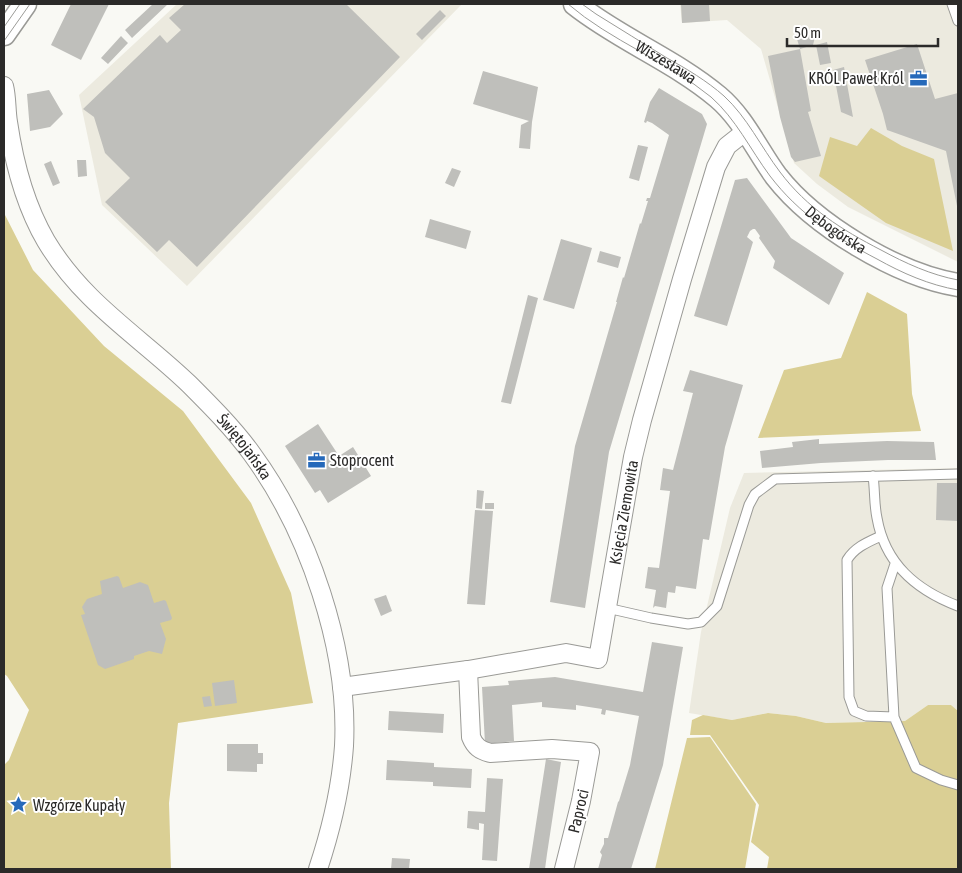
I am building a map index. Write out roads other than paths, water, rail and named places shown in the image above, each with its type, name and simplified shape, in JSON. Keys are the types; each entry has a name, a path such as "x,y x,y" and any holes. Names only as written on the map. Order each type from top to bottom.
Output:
{"street":[{"path":"4,34 25,4"},
{"name":"Wiszesława","path":"575,4 709,90 732,112 746,131"},
{"name":"Świętojańska","path":"4,86 7,120 16,164 28,203 46,240 68,274 88,295 108,315 188,383 223,418 252,454 274,488 309,560 336,647 342,687 344,746 337,798 318,869"},
{"name":"Dębogórska","path":"746,131 787,189 818,219 853,241 907,269 938,281 958,285"},
{"name":"Księcia Ziemowita","path":"342,687 468,670 566,653 598,658 633,457 642,420 682,279 721,157 727,146 746,131"},
{"name":"Paproci","path":"468,670 471,738 480,750 490,753 552,749 590,752 581,801 564,869"}],"lane":[{"path":"952,4 958,21"},
{"path":"607,608 688,624 701,622 717,606 749,504 763,487 775,479 958,474"},
{"path":"874,476 877,517 881,536 895,564 915,584 958,606"},
{"path":"881,536 861,546 853,552 848,560 849,697 854,711 866,716 894,717"},
{"path":"895,564 886,588 894,717 916,768 941,780 958,785"}],"tram line":[{"path":"4,27 20,4"},
{"path":"4,41 30,4"},
{"path":"568,4 602,29 676,72 711,97 728,115 781,190 832,233 896,269 926,282 958,290"},
{"path":"582,4 711,85 724,96 740,113 790,185 826,217 899,259 928,272 958,280"}],"place":[{"name":"KRÓL Paweł Król","path":"918,78"},
{"name":"Stoprocent","path":"316,460"},
{"name":"Wzgórze Kupały","path":"19,805"}]}
